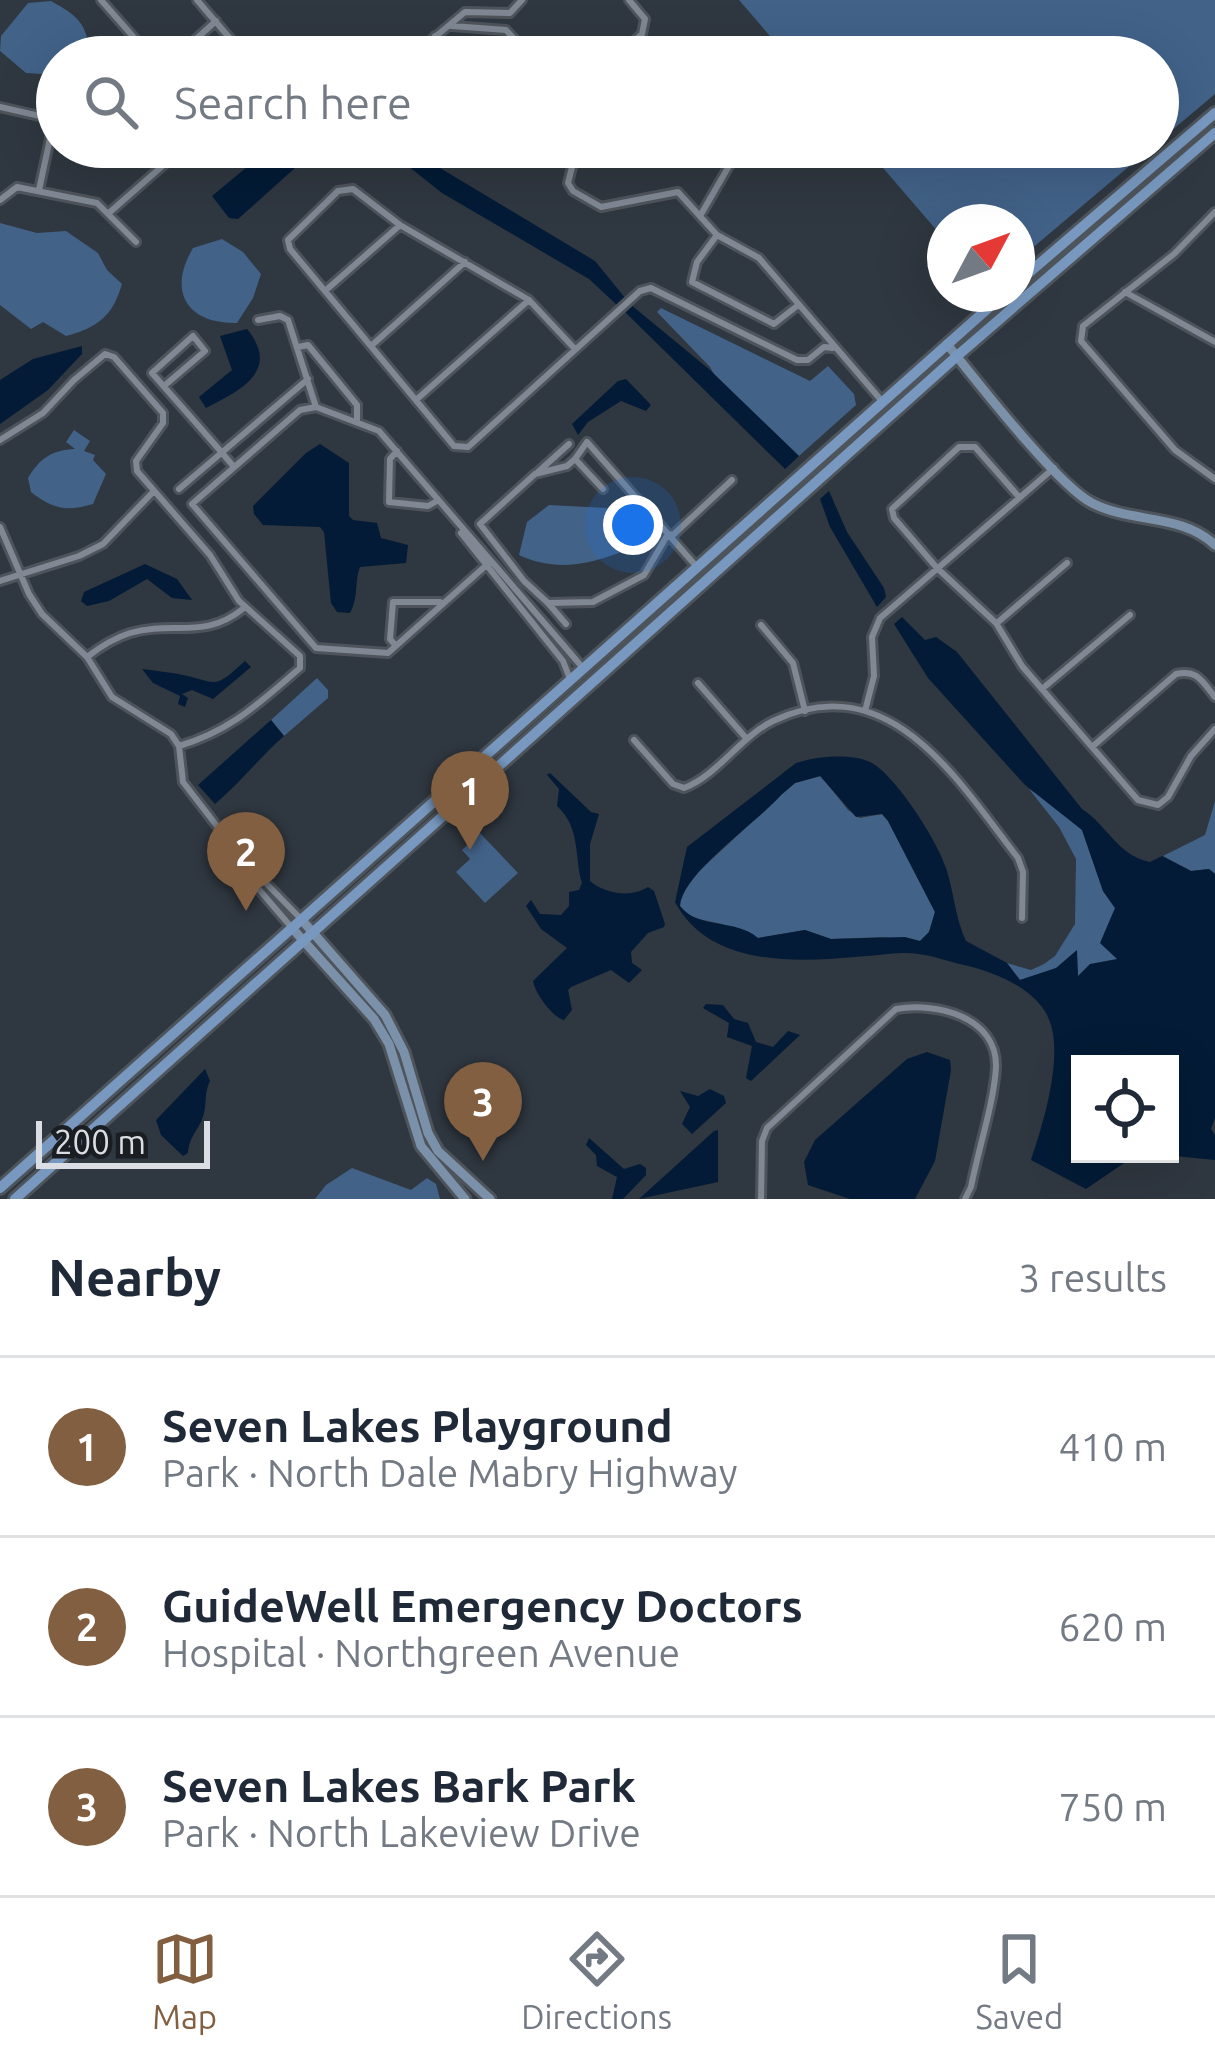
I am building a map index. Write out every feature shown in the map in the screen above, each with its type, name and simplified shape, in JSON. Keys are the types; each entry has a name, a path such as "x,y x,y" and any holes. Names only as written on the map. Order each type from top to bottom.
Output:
{"main road":[{"path":"1179,143 1215,112"},
{"path":"1179,164 1215,133"},
{"path":"1035,267 1150,168"},
{"path":"983,312 4,1184 18,1196 956,356 1174,168"},
{"path":"788,506 802,485 875,419 883,407 881,400"},
{"path":"472,789 482,772 570,691 583,668"},
{"path":"147,1055 159,1068"}],"street":[{"path":"101,0 133,36"},
{"path":"197,0 229,36"},
{"path":"435,36 465,12 510,13 522,0"},
{"path":"629,0 646,19 640,36"},
{"path":"199,36 216,21"},
{"path":"448,26 506,30 512,36"},
{"path":"0,107 36,115"},
{"path":"39,190 44,168"},
{"path":"110,212 160,168"},
{"path":"572,168 568,183 573,191 601,207 678,192 717,235 758,258 788,288 796,306 881,400"},
{"path":"700,216 728,168"},
{"path":"0,200 17,188 97,203 136,242"},
{"path":"574,349 529,300 400,225 353,189 338,191 288,239 290,249 454,446 469,447 640,291 651,288 797,360 808,359 824,347 833,348"},
{"path":"1215,212 1174,254 1083,326 1081,341 1175,451 1215,479"},
{"path":"325,291 400,225"},
{"path":"717,235 697,262 692,282 774,324 796,306"},
{"path":"371,346 464,262"},
{"path":"1125,292 1215,342"},
{"path":"416,400 529,300"},
{"path":"258,320 280,316 288,320 316,407"},
{"path":"164,386 205,351 193,336 152,373 234,467"},
{"path":"947,344 1071,488 1097,506 1178,523 1215,545"},
{"path":"298,347 308,345 357,405 357,420"},
{"path":"0,440 43,413 74,380 109,354 163,413 163,422 136,461 137,471 210,555 246,608 300,656 300,668 234,724 214,736 178,746"},
{"path":"179,489 308,379"},
{"path":"489,563 388,652 316,648 192,504 300,410 316,407 357,420 379,431 583,668"},
{"path":"535,474 567,466 587,442 696,566"},
{"path":"566,624 524,581 480,524 568,444"},
{"path":"1019,497 976,447 959,447 892,509 894,518 937,568 996,623 1042,689 1138,800 1157,805 1168,797 1191,756 1215,729"},
{"path":"397,451 390,459 389,502 428,506 438,501"},
{"path":"575,459 603,489"},
{"path":"865,711 874,676 875,625 1054,468"},
{"path":"668,534 673,535 732,480"},
{"path":"0,581 103,544 154,491"},
{"path":"457,524 477,540 489,563"},
{"path":"0,527 28,594 42,614 87,657 112,697 166,729 178,746 184,782 247,865 256,886 308,937 374,1019 389,1044 421,1146 490,1199"},
{"path":"548,603 593,602 644,575 668,534"},
{"path":"996,623 1067,562"},
{"path":"513,591 524,581"},
{"path":"513,591 563,662 570,680"},
{"path":"396,646 390,639 393,602 444,602"},
{"path":"87,657 127,634 208,628 246,608"},
{"path":"1042,689 1130,615"},
{"path":"540,632 548,625"},
{"path":"761,625 793,663 805,711"},
{"path":"1092,747 1176,674 1197,674 1215,697"},
{"path":"698,683 746,738"},
{"path":"634,740 673,784 684,788 746,738 774,721 805,711 865,711 895,722 930,748 1018,858 1023,872 1022,918"},
{"path":"760,1199 762,1141 767,1128 896,1009 915,1006 962,1014 990,1042 996,1064 971,1187 964,1199"},
{"path":"442,1164 465,1199"}],"shaded area":[{"path":"739,0 1215,0 1215,94 1179,124 1179,36 770,36"},
{"path":"51,1 70,12 87,36 36,36 36,74 26,73 0,51 1,36 28,3"},
{"path":"246,168 295,168 238,219 229,218 212,196"},
{"path":"410,168 440,168 595,261 626,299 618,306 589,279 442,193"},
{"path":"883,168 1127,168 1035,246 1035,204 927,204 927,219"},
{"path":"0,223 37,233 66,231 98,253 122,284 108,312 87,329 66,336 43,322 31,329 0,305"},
{"path":"222,239 243,252 261,274 237,323 205,318 186,302 182,291 185,264 193,248"},
{"path":"630,304 710,370 799,456 785,469 623,310"},
{"path":"661,308 810,381 828,366 854,394 856,405 799,456 715,376 657,312"},
{"path":"247,329 257,344 258,368 242,387 206,408 199,397 232,370 220,336"},
{"path":"82,346 82,354 48,390 0,424 0,380 33,359"},
{"path":"626,379 651,405 646,411 621,401 588,422 578,435 572,424"},
{"path":"74,430 90,441 84,451 95,455 93,460 106,474 93,504 60,507 31,492 28,478 47,456 75,449 66,442"},
{"path":"320,444 349,463 349,516 377,523 381,538 408,545 406,563 360,567 350,613 337,612 331,603 320,527 263,525 254,514 253,506"},
{"path":"829,491 847,532 884,588 886,597 877,607 830,527 820,499"},
{"path":"549,505 607,508 627,518 634,534 626,550 586,563 546,564 519,555 527,522"},
{"path":"145,564 177,579 192,600 172,598 147,579 109,601 87,606 81,601 84,592"},
{"path":"902,617 925,640 936,637 957,652 1082,809 1121,847 1150,862 1162,856 1191,871 1209,869 1215,874 1215,1118 1211,1129 1215,1160 1179,1156 1179,1055 1071,1055 1071,1163 1124,1163 1086,1189 1031,1160 1046,1112 1054,1040 1046,1013 1027,992 989,972 918,954 809,960 746,954 718,944 694,927 675,902 687,847 796,763 853,757 880,769 925,826 946,868 966,941 1007,963 1020,980 1056,968 1077,950 1078,976 1090,964 1117,959 1100,943 1115,908 1103,891 1082,830 1025,785 928,678 894,624","holes":["820,776 856,817 882,814 888,821 935,912 929,932 920,941 905,937 831,939 805,930 758,938 697,918 680,906 694,878 795,783"]},
{"path":"245,661 251,667 213,699 192,690 182,694 188,698 185,707 178,704 180,696 153,683 142,669 216,682"},
{"path":"317,678 328,690 328,698 284,736 271,720"},
{"path":"271,720 284,736 215,804 198,785"},
{"path":"550,773 599,814 590,844 590,881 618,893 648,887 654,891 665,924 648,933 631,952 632,963 642,970 629,983 611,970 571,987 572,1010 564,1020 545,1004 533,981 567,948 541,929 526,906 531,900 540,914 561,915 569,906 569,892 579,890 582,883 573,833 557,806 559,789"},
{"path":"821,776 848,810 860,818 882,814 888,821 935,912 929,932 920,941 831,939 805,930 758,938 689,917 679,905 681,891 696,874 795,783"},
{"path":"1029,789 1082,830 1103,891 1115,908 1118,959 1078,977 1076,951 1057,968 1020,980 1007,963 1031,970 1044,964 1055,956 1075,924 1076,859 1059,827"},
{"path":"1215,801 1215,874 1209,869 1191,871 1163,856 1205,835"},
{"path":"480,833 518,873 485,903 456,872 470,859 462,850"},
{"path":"723,1005 734,1019 748,1023 756,1042 773,1047 788,1031 800,1035 751,1081 746,1078 752,1046 727,1037 729,1023 703,1008"},
{"path":"927,1052 950,1060 951,1070 935,1161 915,1199 850,1199 808,1185 804,1162 815,1140 907,1059"},
{"path":"205,1069 210,1081 204,1113 183,1156 161,1135 156,1120"},
{"path":"710,1089 724,1096 726,1103 692,1134 682,1124 690,1107 680,1091 698,1096"},
{"path":"718,1130 718,1182 639,1199 714,1131"},
{"path":"589,1138 624,1169 640,1164 646,1168 646,1175 623,1199 612,1199 617,1177 597,1166 596,1155 586,1145"},
{"path":"352,1168 411,1190 427,1178 436,1184 440,1199 315,1199 326,1185"}],"place":[{"name":"Seven Lakes Playground","path":"470,850"},
{"name":"GuideWell Emergency Doctors","path":"246,911"},
{"name":"Seven Lakes Bark Park","path":"483,1161"}]}
